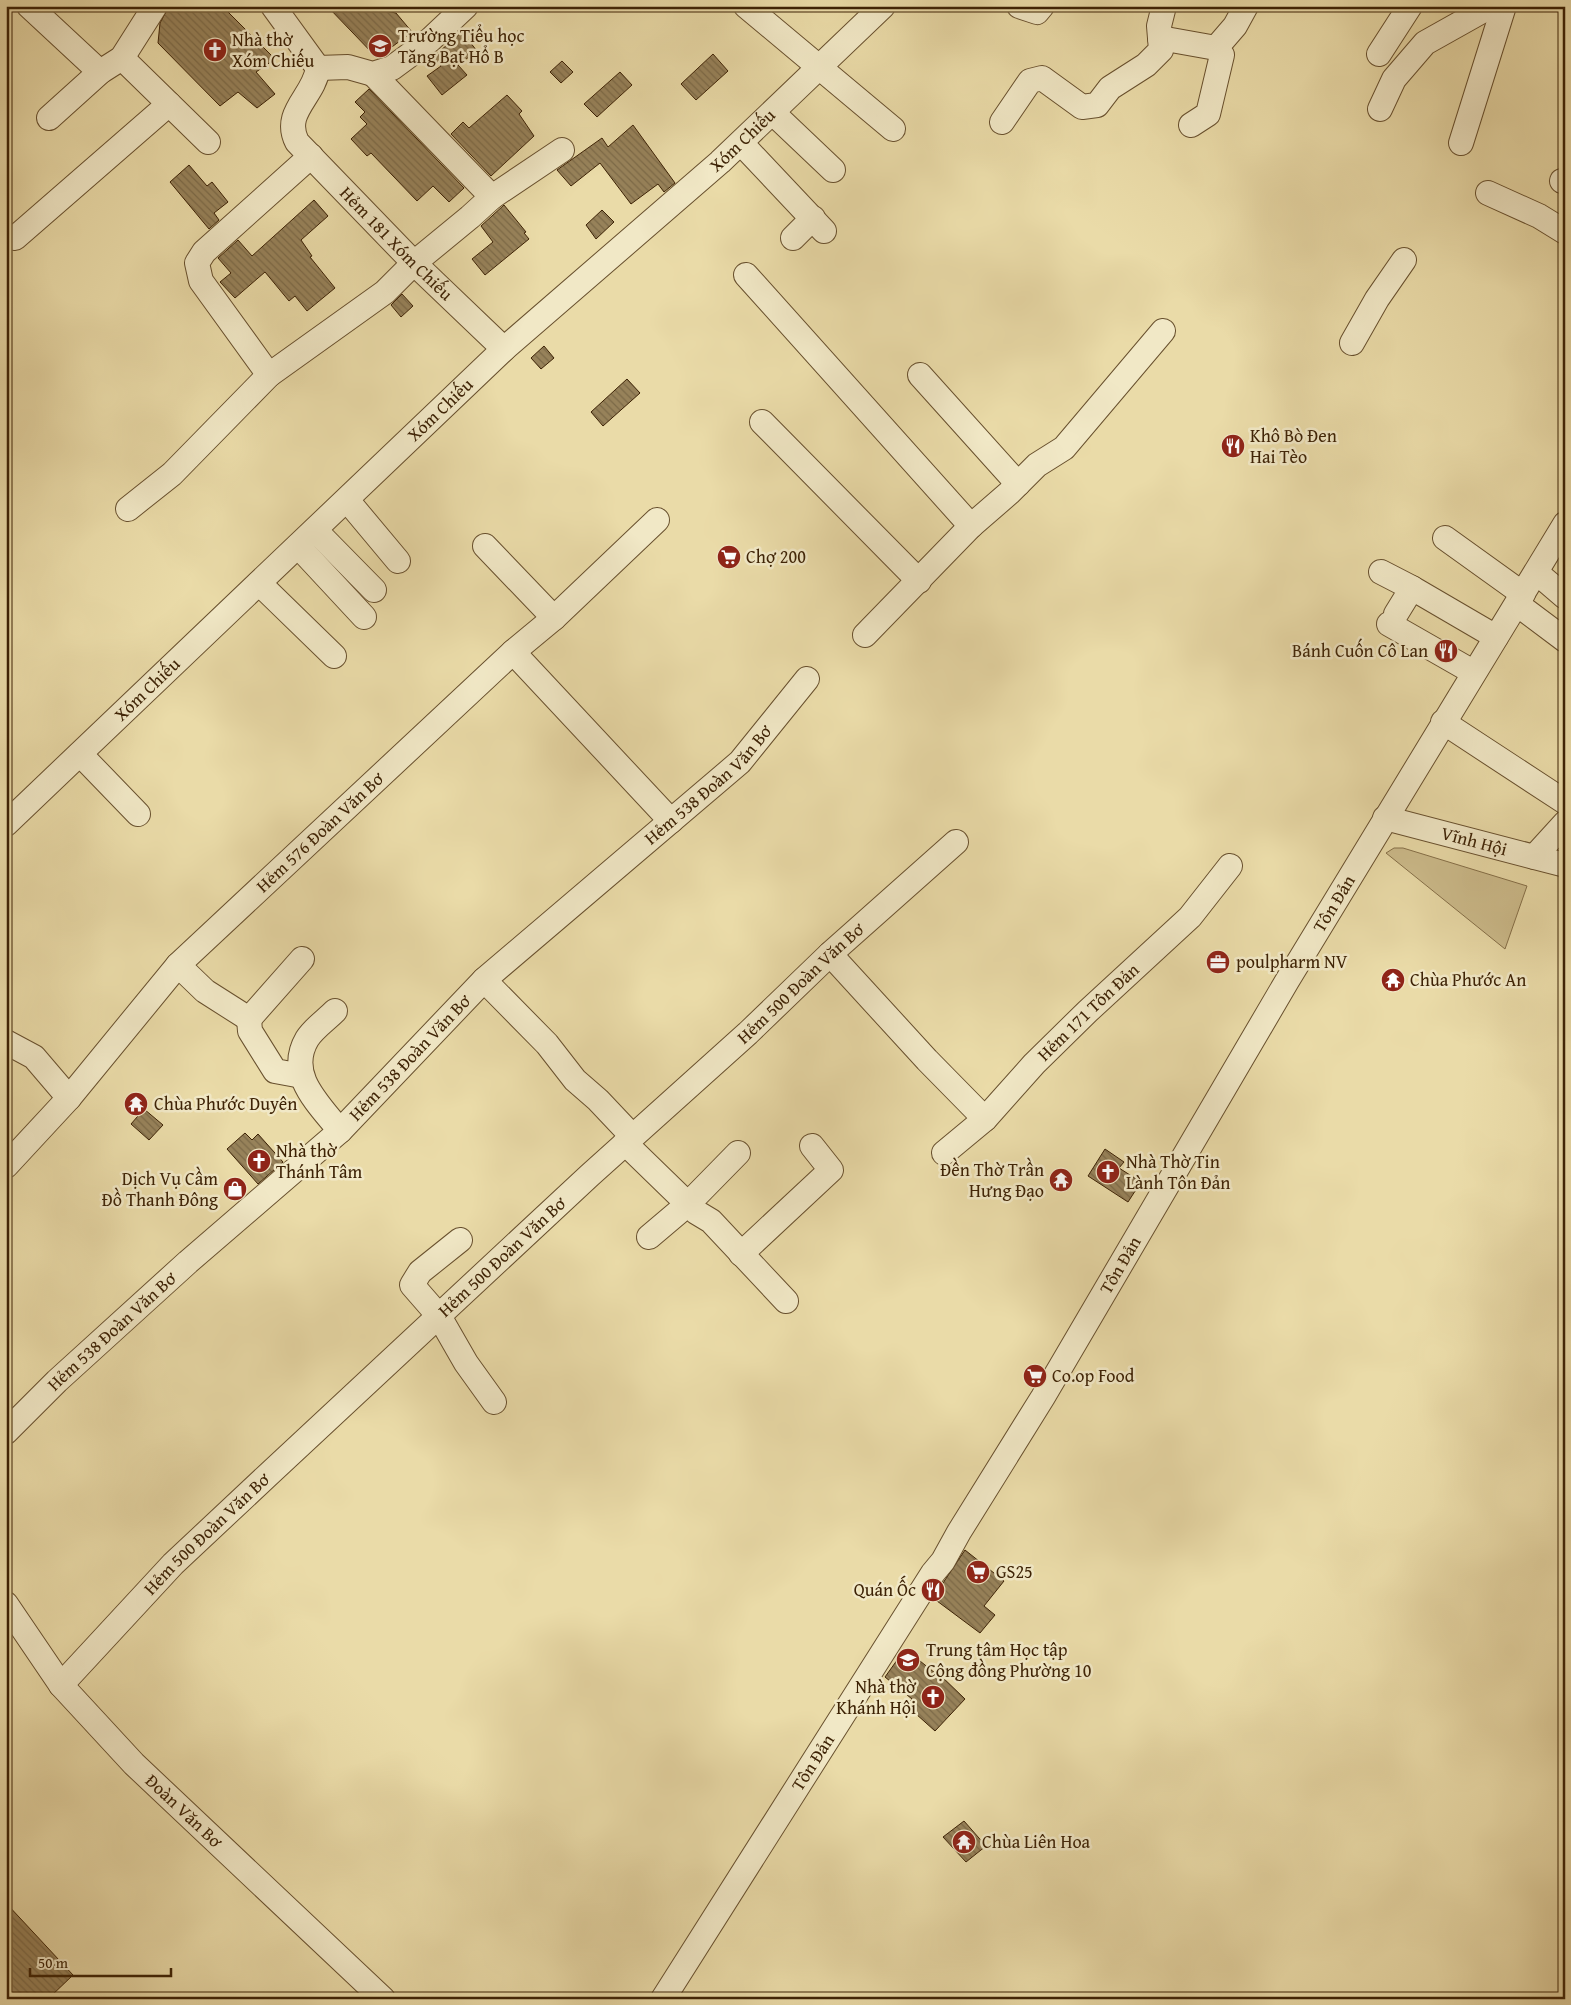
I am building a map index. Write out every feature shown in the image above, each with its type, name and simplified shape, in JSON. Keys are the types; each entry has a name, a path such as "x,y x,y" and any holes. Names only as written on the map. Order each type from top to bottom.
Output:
{"street":[{"path":"29,6 100,72"},
{"path":"49,118 86,87 100,72 122,58 155,6"},
{"path":"273,6 318,68 348,67 373,74 492,197"},
{"path":"373,74 392,68 430,40 466,6"},
{"path":"746,6 893,129"},
{"name":"Xóm Chiếu","path":"6,824 504,350 741,143 882,6"},
{"path":"1019,6 1037,12 1042,6"},
{"path":"1002,122 1030,81 1042,78 1082,107 1097,105 1110,88 1146,65 1161,50 1159,26 1164,6"},
{"path":"1216,48 1235,26 1246,6"},
{"path":"1379,54 1410,6"},
{"path":"1380,110 1394,79 1425,43 1491,6"},
{"path":"1460,143 1504,6"},
{"path":"1160,38 1216,48 1222,55 1208,114 1191,125"},
{"path":"122,58 208,142"},
{"name":"Hẻm 181 Xóm Chiếu","path":"318,68 313,88 296,112 292,133 297,142 414,263 504,350"},
{"path":"15,238 169,104"},
{"path":"773,113 833,170"},
{"path":"741,143 818,225 793,238"},
{"path":"128,509 172,474 269,375 385,292 414,263 492,197 562,150"},
{"path":"269,375 201,281 197,263 204,252 311,156"},
{"path":"1488,193 1539,216 1565,232"},
{"path":"1352,343 1377,299 1404,260"},
{"path":"746,275 971,526"},
{"path":"864,635 971,526 1037,465 1064,448 1163,331"},
{"path":"920,375 1018,484"},
{"path":"762,422 919,581"},
{"path":"347,500 398,561"},
{"name":"Hẻm 576 Đoàn Văn Bơ","path":"6,1166 70,1098 178,965 512,652 554,618 656,520"},
{"name":"Tôn Đản","path":"663,1999 933,1573 944,1561 959,1532 1043,1397 1385,818 1565,524"},
{"path":"315,530 374,590"},
{"path":"1445,538 1520,599 1565,640"},
{"path":"298,546 364,617"},
{"path":"485,546 554,618"},
{"path":"1381,572 1496,637"},
{"path":"1537,572 1565,598"},
{"path":"259,584 334,656"},
{"path":"1412,588 1393,619 1473,672"},
{"path":"512,652 671,821"},
{"name":"Hẻm 538 Đoàn Văn Bơ","path":"6,1432 188,1262 340,1131 484,980 740,762 807,679"},
{"path":"1443,722 1565,802"},
{"path":"80,754 138,814"},
{"name":"Vĩnh Hội","path":"1385,818 1565,865"},
{"path":"1534,857 1565,823"},
{"name":"Hẻm 500 Đoàn Văn Bơ","path":"61,1684 173,1564 629,1140 748,1033 830,954 956,842"},
{"name":"Hẻm 171 Tôn Đản","path":"944,1153 985,1118 1074,1024 1190,917 1230,866"},
{"path":"830,954 933,1067 985,1118"},
{"path":"302,959 249,1019 250,1031 274,1071 302,1076"},
{"path":"178,965 205,991 249,1019"},
{"path":"484,980 547,1044 575,1080 598,1100 629,1140 688,1204 711,1221 786,1302"},
{"path":"335,1012 307,1039 298,1064 304,1085 340,1131"},
{"path":"6,1042 34,1057 70,1098"},
{"path":"741,1254 831,1170 812,1146"},
{"path":"649,1237 688,1204 738,1153"},
{"path":"460,1240 420,1272 412,1285 439,1316 466,1363 494,1402"},
{"name":"Đoàn Văn Bơ","path":"6,1604 61,1684 134,1764 383,1999"}],"shaded area":[{"path":"1394,848 1403,848 1527,886 1505,949 1386,853"}],"building":[{"name":"Nhà thờ Xóm Chiếu","path":"169,6 222,6 275,59 256,72 275,94 257,108 238,92 220,106 158,43 160,23"},
{"name":"Trường Tiểu học Tăng Bạt Hổ B","path":"327,6 372,6 375,9 396,13 412,32 377,58"},
{"path":"462,32 477,51 458,65 467,75 442,95 427,76 441,66 433,57"},
{"path":"713,54 728,71 696,100 681,84"},
{"path":"562,61 573,72 561,83 550,72"},
{"path":"620,72 632,85 597,117 584,104"},
{"path":"369,89 464,188 449,202 433,186 417,201 371,153 367,156 351,139 367,124 360,117 365,112 355,102"},
{"path":"507,95 522,111 519,114 534,136 491,176 451,134 463,122 469,128"},
{"path":"633,125 675,183 664,192 658,184 631,204 600,163 571,186 557,170 602,138 608,147"},
{"path":"189,165 207,186 212,182 228,202 214,213 219,220 209,229 170,182"},
{"path":"314,200 328,216 301,240 312,256 310,257 335,288 307,311 295,296 289,301 265,272 235,298 220,282 231,273 218,258 238,240 252,256"},
{"path":"504,205 526,232 524,233 529,239 485,275 472,259 493,242 481,226"},
{"path":"602,210 614,222 596,239 586,225"},
{"path":"402,294 413,306 401,317 391,305"},
{"path":"544,346 554,358 541,369 531,358"},
{"path":"627,379 640,393 603,426 591,412"},
{"path":"144,1109 163,1125 149,1140 131,1124"},
{"name":"Nhà thờ Thánh Tâm","path":"245,1133 252,1140 258,1134 283,1162 258,1184 227,1149"},
{"name":"Nhà Thờ Tin Lành Tôn Đản","path":"1105,1149 1124,1162 1119,1168 1141,1182 1128,1202 1088,1176"},
{"path":"965,1550 1004,1581 984,1606 995,1615 980,1633 933,1598"},
{"path":"905,1649 935,1673 937,1672 965,1699 935,1731 906,1705 912,1699 885,1677"},
{"name":"Chùa Liên Hoa","path":"964,1821 986,1846 966,1862 943,1837"},
{"path":"6,1903 73,1975 48,1999 6,1999"}],"place":[{"name":"Trường Tiểu học Tăng Bạt Hổ B","path":"380,46"},
{"name":"Nhà thờ Xóm Chiếu","path":"215,50"},
{"name":"Khô Bò Đen Hai Tèo","path":"1233,446"},
{"name":"Chợ 200","path":"729,557"},
{"name":"Bánh Cuốn Cô Lan","path":"1446,651"},
{"name":"poulpharm NV","path":"1218,962"},
{"name":"Chùa Phước An","path":"1393,980"},
{"name":"Chùa Phước Duyên","path":"136,1104"},
{"name":"Nhà thờ Thánh Tâm","path":"259,1161"},
{"name":"Nhà Thờ Tin Lành Tôn Đản","path":"1108,1172"},
{"name":"Đền Thờ Trần Hưng Đạo","path":"1061,1180"},
{"name":"Dịch Vụ Cầm Đồ Thanh Đông","path":"235,1189"},
{"name":"Co.op Food","path":"1035,1376"},
{"name":"GS25","path":"978,1572"},
{"name":"Quán Ốc","path":"933,1590"},
{"name":"Trung tâm Học tập Cộng đồng Phường 10","path":"908,1660"},
{"name":"Nhà thờ Khánh Hội","path":"933,1697"},
{"name":"Chùa Liên Hoa","path":"964,1842"}]}
